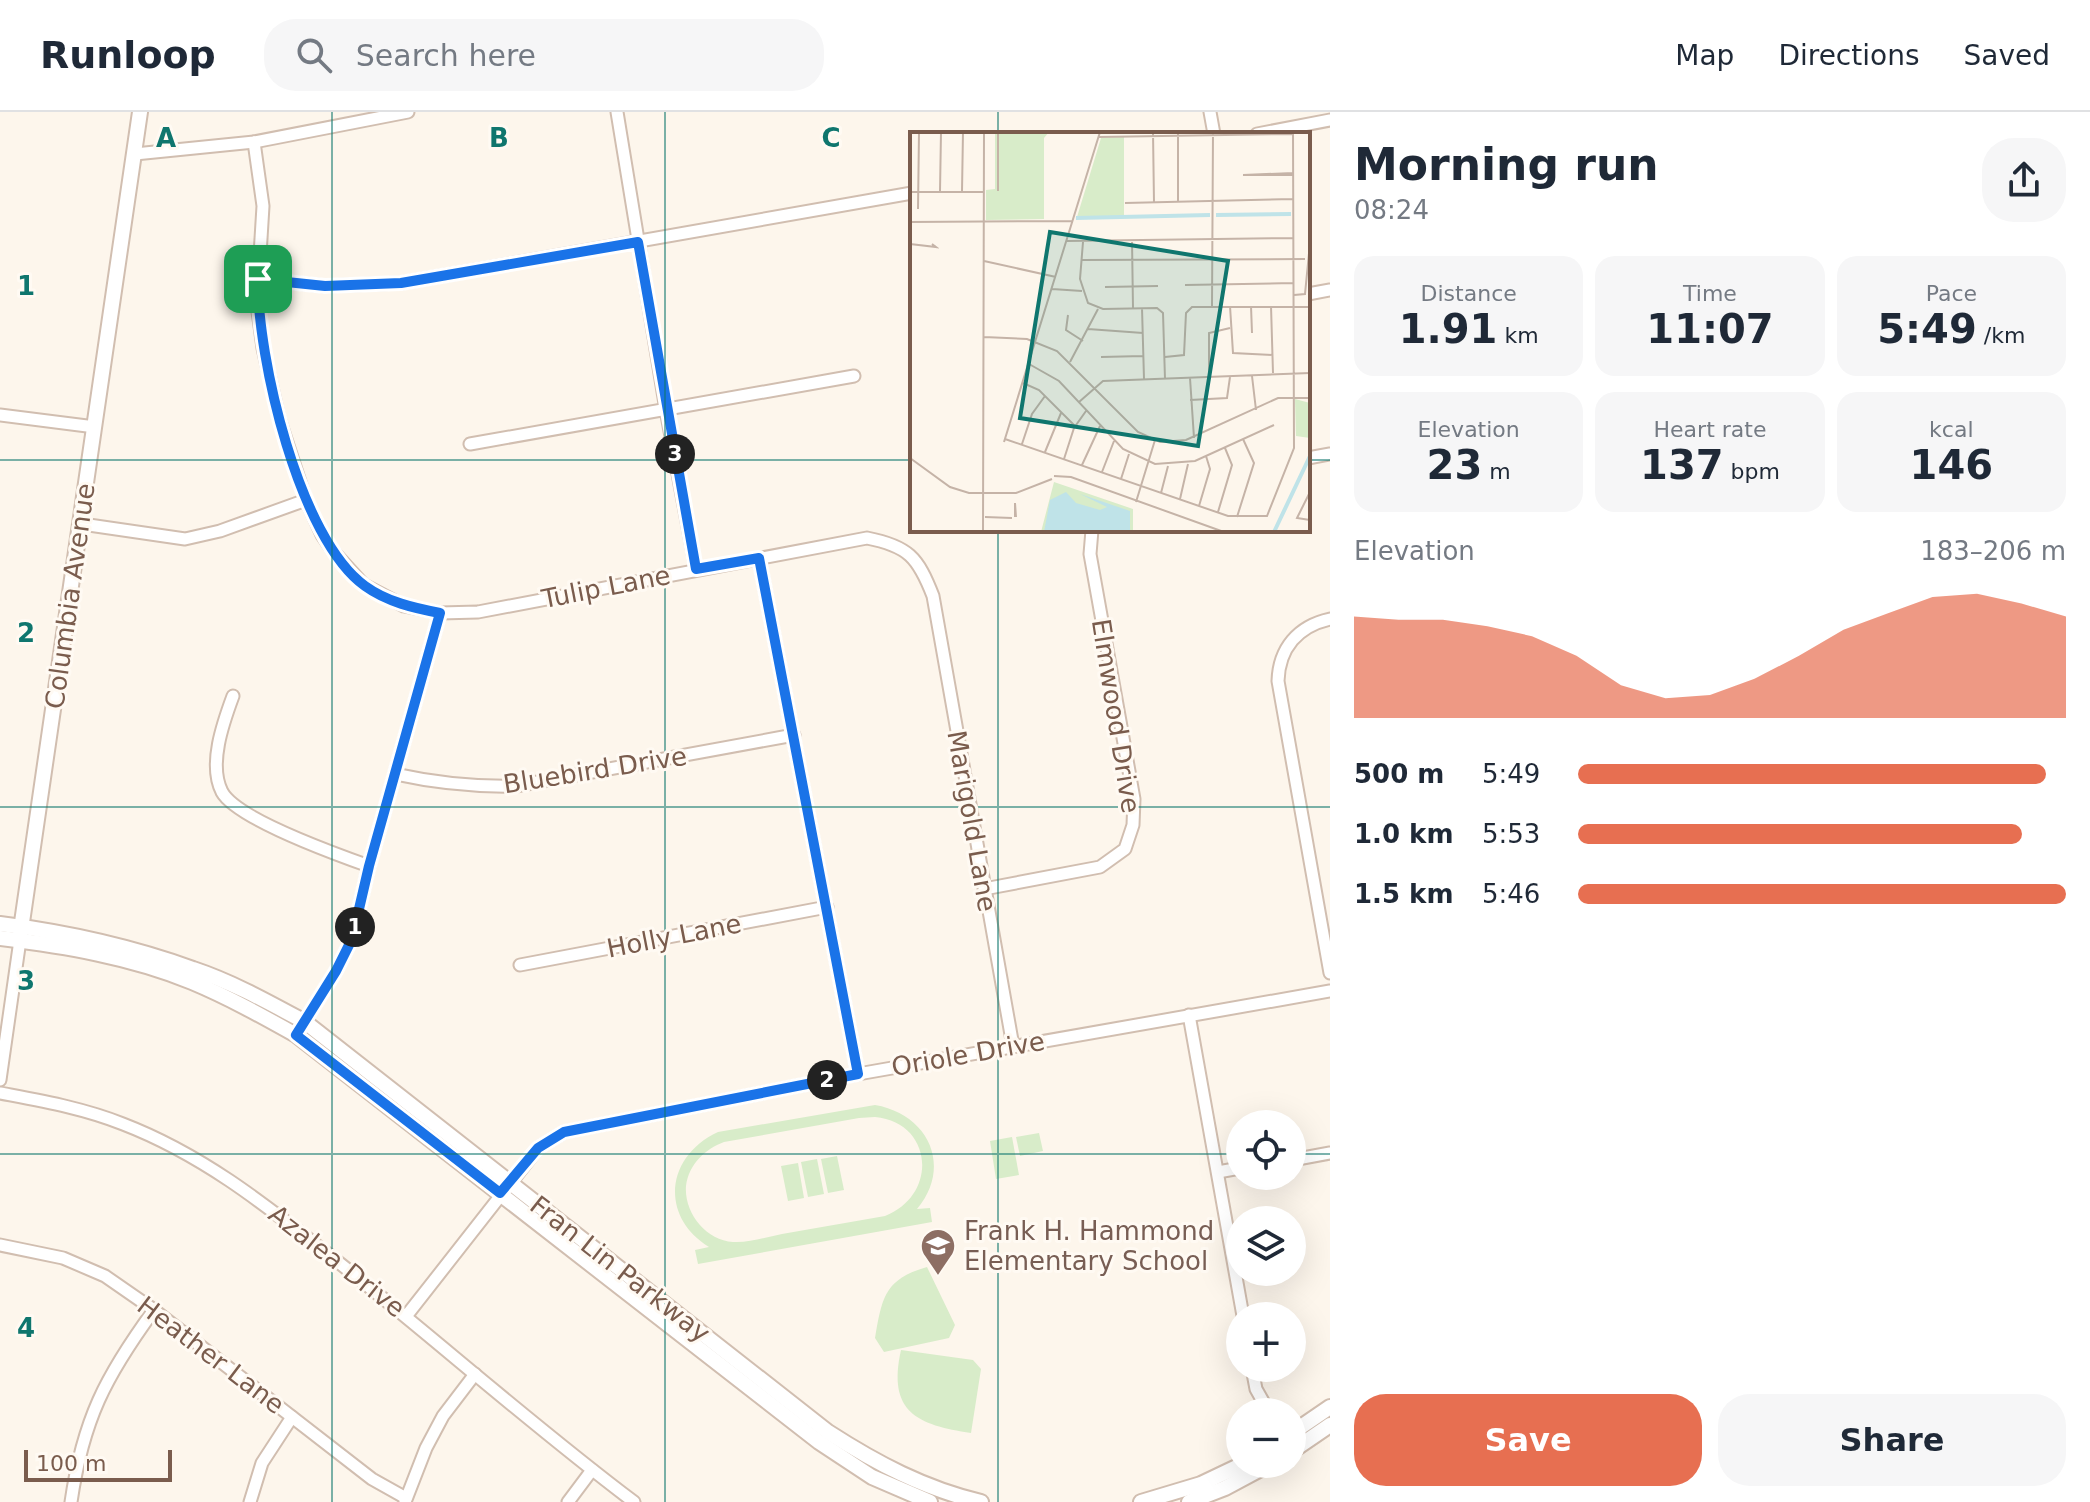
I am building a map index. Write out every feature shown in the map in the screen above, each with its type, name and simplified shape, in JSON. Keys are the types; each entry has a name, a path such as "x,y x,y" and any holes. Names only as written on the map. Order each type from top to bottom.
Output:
{"street":[{"name":"Columbia Avenue","path":"0,1080 140,112"},
{"path":"135,154 254,142 408,112"},
{"path":"617,112 666,410 696,569"},
{"path":"1210,112 1214,132"},
{"path":"1267,132 1330,120"},
{"name":"Tulip Lane","path":"254,142 263,206 257,304 269,378 306,500 322,535 364,585 404,606 440,613 478,612 867,538 894,543 922,567 933,596"},
{"path":"258,279 325,286 401,283 910,193"},
{"path":"1310,294 1330,290"},
{"path":"470,444 854,376"},
{"path":"0,415 95,427"},
{"path":"1310,458 1330,454"},
{"path":"82,524 185,539 220,531 306,500"},
{"name":"Elmwood Drive","path":"984,889 1100,867 1125,849 1133,825 1134,799 1090,554 1092,532"},
{"path":"759,558 858,1074"},
{"name":"Marigold Lane","path":"933,596 1013,1046"},
{"path":"296,1035 352,939 369,866 440,613"},
{"path":"1330,619 1302,630 1286,647 1280,660 1278,681 1330,973"},
{"path":"233,696 224,720 217,772 222,791 233,806 311,845 369,866"},
{"name":"Bluebird Drive","path":"395,774 441,784 516,786 794,735"},
{"name":"Holly Lane","path":"520,965 827,907"},
{"name":"Fran Lin Parkway","path":"0,924 21,933 107,955 189,981 246,1006 296,1035 828,1432 877,1463 955,1496 981,1502"},
{"name":"Fran Lin Parkway","path":"0,938 21,933 110,945 193,969 254,995 305,1022 819,1442 872,1477 930,1502"},
{"name":"Oriole Drive","path":"407,1315 538,1148 564,1132 858,1074 1330,991"},
{"path":"1189,1015 1241,1302"},
{"name":"Azalea Drive","path":"0,1093 74,1107 124,1124 240,1185 407,1315 634,1502"},
{"path":"1306,1157 1330,1153"},
{"path":"1218,1172 1226,1171"},
{"name":"Heather Lane","path":"0,1245 63,1258 105,1276 154,1310 380,1485 406,1500"},
{"path":"71,1502 78,1455 94,1407 121,1356 154,1310"},
{"path":"406,1500 426,1448 443,1416 475,1374"},
{"path":"1306,1423 1330,1407"},
{"path":"250,1502 262,1463 292,1417"},
{"path":"1306,1441 1330,1425"},
{"path":"568,1502 592,1470"},
{"path":"1141,1502 1201,1484 1226,1472"},
{"path":"1189,1502 1244,1478"}],"green space":[{"path":"875,1105 893,1110 909,1119 929,1144 934,1160 933,1176 928,1193 917,1209 930,1208 932,1222 698,1264 695,1250 709,1247 693,1234 682,1219 676,1203 675,1187 679,1171 688,1156 718,1132","holes":["875,1117 894,1122 909,1132 918,1145 922,1160 921,1177 902,1206 885,1216 733,1242 706,1231 689,1206 686,1186 694,1164 704,1153 724,1142 859,1118"]},
{"path":"1039,1133 1043,1151 1020,1156 1016,1137"},
{"path":"1012,1137 1019,1175 996,1179 990,1141"},
{"path":"837,1156 844,1190 828,1193 821,1159"},
{"path":"817,1159 824,1194 808,1197 801,1162"},
{"path":"798,1163 804,1198 788,1201 781,1166"},
{"path":"927,1267 955,1325 949,1338 884,1352 875,1338 883,1301 902,1277"},
{"path":"901,1350 973,1360 981,1369 971,1433 935,1425 910,1412 898,1388"}],"place":[{"name":"Frank H. Hammond Elementary School","path":"938,1277"}],"route":[{"path":"638,242 696,569 759,558 858,1074 564,1132 538,1148 500,1193 296,1035 352,939 369,866 440,613 404,606 364,585 322,535 306,500 269,378 257,304 258,279 325,286 401,283 638,242"}]}
